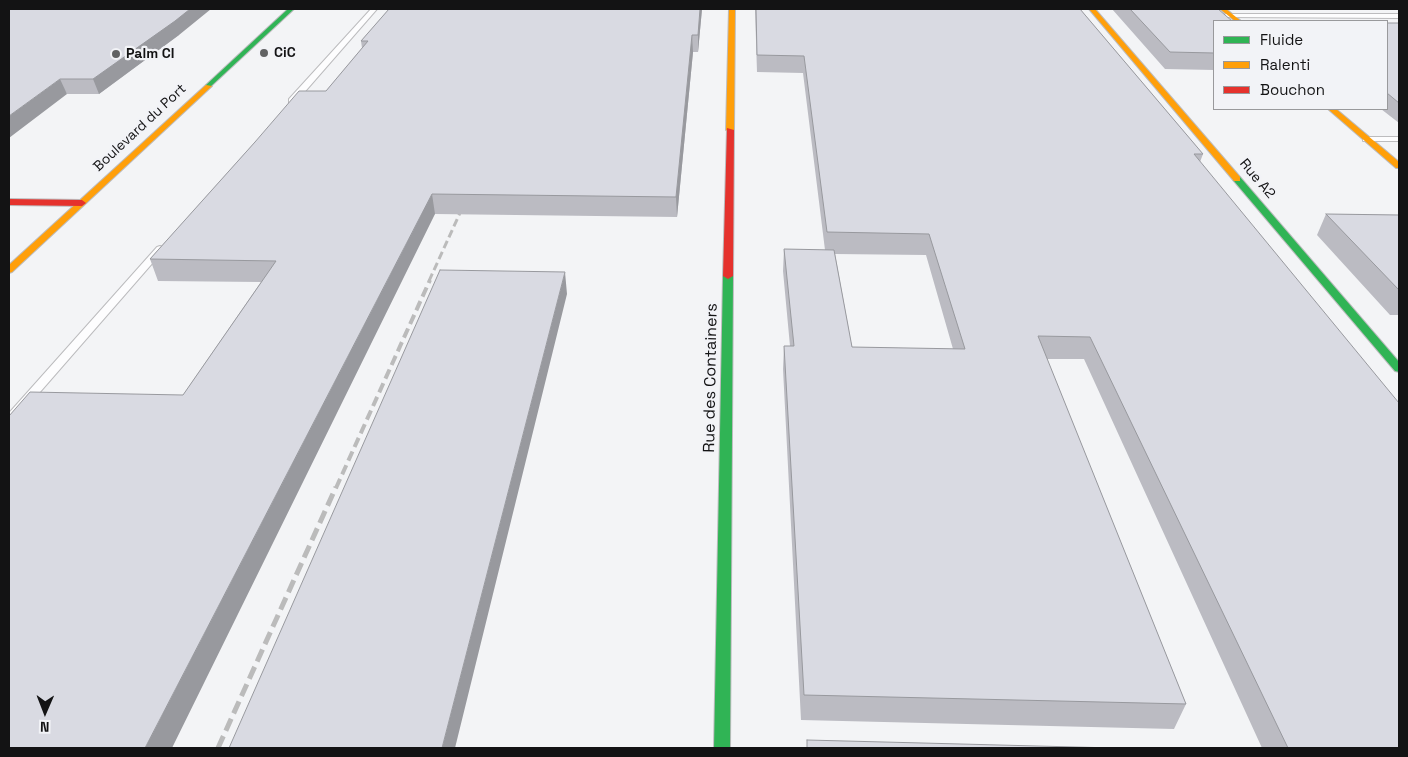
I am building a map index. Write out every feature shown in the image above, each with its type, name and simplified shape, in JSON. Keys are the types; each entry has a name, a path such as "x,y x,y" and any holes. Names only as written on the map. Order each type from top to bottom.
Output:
{"street":[{"name":"Boulevard du Port","path":"9,270 291,9"},
{"name":"Rue des Containers","path":"722,748 732,9"},
{"name":"Rue A2","path":"1092,9 1399,369"},
{"path":"1333,110 1399,166"},
{"path":"9,202 82,203"}],"lane":[{"path":"283,112 374,9"},
{"path":"1224,16 1399,16"},
{"path":"1366,138 1399,139"},
{"path":"9,420 165,244"}],"building":[{"path":"9,9 190,9 93,79 60,79 9,116"},
{"path":"389,9 700,9 698,35 692,35 676,197 432,194 145,748 9,748 9,416 30,392 183,395 276,261 150,259 299,91 326,91 368,41 361,41"},
{"path":"756,9 1080,9 1203,154 1194,154 1399,403 1399,748 1288,748 1090,337 1038,336 1186,704 804,695 784,346 794,346 784,249 834,250 852,347 965,349 929,234 827,232 804,56 757,55"},
{"path":"1130,9 1218,9 1231,20 1213,20 1213,53 1170,52"},
{"path":"1388,23 1399,23 1399,103 1388,94"},
{"path":"1326,214 1399,215 1399,290"},
{"path":"440,270 565,272 442,748 229,748"},
{"path":"807,740 1114,748 807,748"}],"railway":[{"path":"429,281 465,202"},
{"path":"336,488 430,280"},
{"path":"218,748 336,487"}],"traffic: fast":[{"path":"208,86 291,9"},
{"path":"1237,179 1399,369"},
{"path":"722,748 728,276"}],"traffic: slow":[{"path":"730,130 732,9"},
{"path":"1092,9 1237,179"},
{"path":"1223,9 1237,20"},
{"path":"9,270 208,86"},
{"path":"1333,110 1399,166"}],"traffic: jam":[{"path":"728,276 730,130"},
{"path":"9,202 82,203"}],"place":[{"name":"CiC","path":"264,53"},
{"name":"Palm CI","path":"116,54"}]}
